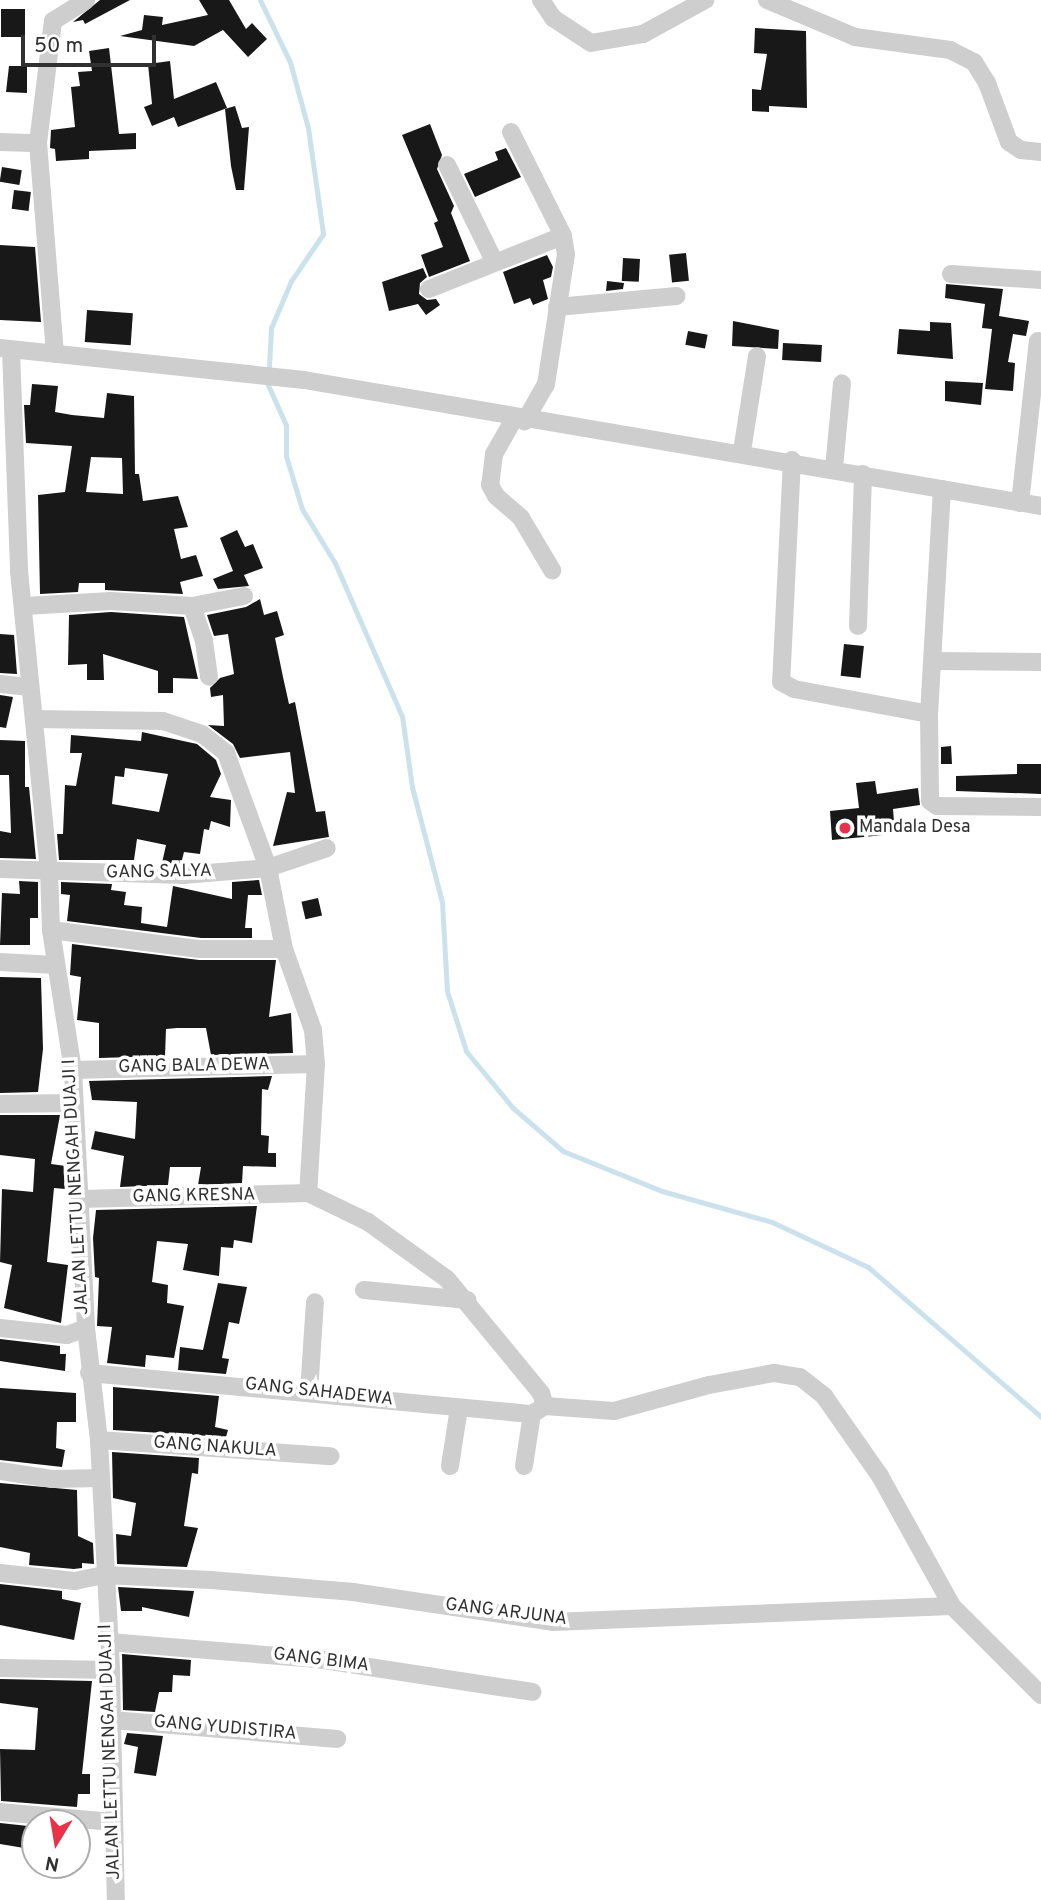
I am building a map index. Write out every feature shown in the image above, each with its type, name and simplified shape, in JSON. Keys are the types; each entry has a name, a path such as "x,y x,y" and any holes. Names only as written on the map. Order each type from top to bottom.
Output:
{"street":[{"path":"55,354 38,142 53,21 86,0"},
{"path":"541,0 553,18 591,43 643,34 705,0"},
{"path":"767,0 855,37 950,50 974,62 987,83 1009,142 1021,150 1041,152"},
{"path":"511,132 563,236 566,254 547,384 494,454 490,485 496,496 521,518 552,570"},
{"path":"0,142 38,142"},
{"path":"447,165 494,261"},
{"path":"429,289 494,261 563,236"},
{"path":"951,274 1041,280"},
{"path":"557,307 676,296"},
{"path":"1020,503 1038,341"},
{"path":"6,349 215,373 303,380 519,420 742,451 1041,506"},
{"name":"JALAN LETTU NENGAH DUAJI I","path":"6,349 19,571 49,870 51,930 72,1070 71,1103 80,1199 89,1373 99,1440 103,1575 111,1670 116,1900"},
{"path":"742,451 757,356"},
{"path":"834,468 842,383"},
{"path":"792,460 781,681 794,689 929,714"},
{"path":"858,626 863,474"},
{"path":"942,489 929,714 932,804 1041,807"},
{"path":"0,570 19,571"},
{"path":"24,606 111,601 192,606 244,596"},
{"path":"192,606 204,641 209,677"},
{"path":"933,661 1041,662"},
{"path":"0,684 30,687"},
{"path":"34,719 163,721 217,744 232,762 268,868 284,949 313,1030 316,1064 308,1193 398,1242 468,1300 541,1393 524,1466"},
{"name":"GANG SALYA","path":"0,869 125,876 268,868 327,848"},
{"path":"51,930 200,949 284,949"},
{"path":"0,962 55,965"},
{"name":"GANG BALA DEWA","path":"72,1070 316,1064"},
{"path":"0,1104 71,1103"},
{"name":"GANG KRESNA","path":"80,1199 308,1193"},
{"path":"364,1290 468,1300"},
{"path":"309,1392 315,1301"},
{"path":"0,1328 67,1335 86,1328"},
{"name":"GANG SAHADEWA","path":"89,1373 458,1408 614,1411 709,1385 774,1373 800,1377 824,1395 880,1476 952,1606 1041,1695"},
{"path":"450,1466 458,1408"},
{"name":"GANG NAKULA","path":"99,1440 331,1456"},
{"path":"0,1471 53,1479 101,1478"},
{"name":"GANG ARJUNA","path":"0,1573 75,1581 103,1575 353,1592 553,1622 952,1606"},
{"name":"GANG BIMA","path":"109,1642 317,1659 532,1692"},
{"path":"0,1668 111,1670"},
{"name":"GANG YUDISTIRA","path":"112,1720 337,1739"},
{"path":"0,1812 113,1822"}],"building":[{"path":"100,0 130,0 85,24 83,20 73,22"},
{"path":"199,0 229,0 246,29 252,23 267,39 248,57 223,30 194,46 120,36 142,30 144,15 163,17 162,25 208,15"},
{"path":"1,9 25,9 25,37 1,37"},
{"path":"755,28 806,31 807,108 769,106 769,112 752,111 752,89 761,90 767,54 754,53"},
{"path":"109,48 119,134 136,133 136,149 89,151 89,159 56,161 55,149 50,148 51,130 75,127 71,87 80,86 78,72 92,71 89,51"},
{"path":"170,61 174,99 216,82 227,108 178,127 174,117 152,126 144,107 152,104 148,64"},
{"path":"9,66 27,66 27,93 6,92"},
{"path":"235,106 242,128 249,127 244,190 236,190 231,166 225,109"},
{"path":"430,124 442,155 437,169 454,206 451,213 470,261 429,277 421,255 443,247 434,223 438,221 402,135"},
{"path":"506,148 521,177 475,197 464,174 498,160 495,152"},
{"path":"2,167 22,170 19,185 0,182"},
{"path":"14,190 31,192 29,211 12,209"},
{"path":"0,245 35,247 41,322 0,320"},
{"path":"686,253 689,281 672,283 669,255"},
{"path":"547,255 553,267 551,277 543,280 548,299 533,305 530,298 514,304 503,272"},
{"path":"623,258 640,259 639,282 622,281"},
{"path":"423,268 427,277 420,283 419,294 427,300 436,299 440,305 426,315 418,304 389,311 382,282"},
{"path":"607,281 624,283 623,289 606,291"},
{"path":"946,284 1003,289 999,316 1029,321 1026,336 1013,334 1008,362 1015,363 1013,391 985,389 992,329 982,328 985,304 945,298"},
{"path":"87,310 133,313 131,345 85,342"},
{"path":"733,321 779,330 778,349 732,346"},
{"path":"930,322 951,323 953,359 897,354 899,329 930,331"},
{"path":"688,331 708,335 705,349 685,345"},
{"path":"783,343 822,345 821,362 782,360"},
{"path":"945,381 983,383 981,405 945,401"},
{"path":"32,384 58,386 55,412 72,415 104,418 107,393 134,396 135,474 139,474 143,501 178,496 188,527 174,529 181,559 196,555 203,576 180,582 183,594 105,590 105,583 79,583 78,592 40,594 38,495 65,492 72,446 26,443 24,405 30,405","holes":["91,457 122,458 123,494 86,492"]},
{"path":"237,530 245,547 253,544 263,568 244,575 249,586 218,589 213,579 233,571 220,538"},
{"path":"260,599 264,615 277,611 284,635 275,638 289,704 295,702 316,812 325,811 329,837 273,846 287,792 295,793 290,752 240,758 233,744 208,725 224,726 223,695 211,697 210,688 220,678 234,674 228,634 214,636 207,615 246,607"},
{"path":"111,612 184,617 198,679 173,678 173,693 158,693 158,671 103,654 104,680 87,680 87,664 68,665 69,615"},
{"path":"0,634 14,635 17,674 0,673"},
{"path":"844,644 864,646 861,678 841,676"},
{"path":"0,695 13,697 6,728 0,727"},
{"path":"142,732 197,744 216,760 221,774 210,797 231,800 230,827 211,821 209,830 204,829 200,854 184,852 181,864 162,863 166,845 137,839 134,860 59,860 57,834 63,834 65,785 76,786 82,753 70,753 71,735 141,741","holes":["125,768 168,774 159,812 112,804 115,776 124,777"]},
{"path":"0,740 25,741 25,787 29,787 36,859 0,858 0,831 11,833 9,775 0,775"},
{"path":"951,746 952,764 941,764 941,747"},
{"path":"1017,764 1041,764 1041,794 956,791 956,776 1017,774"},
{"path":"875,781 877,794 918,788 920,805 893,809 895,834 832,840 830,811 859,808 856,783"},
{"path":"259,880 262,895 248,895 245,928 252,928 252,938 201,938 67,921 70,895 61,894 61,882 112,884 111,890 126,892 124,905 142,907 141,923 167,927 173,886 232,899 232,882"},
{"path":"19,881 38,882 38,918 30,918 30,945 0,945 2,893 20,894"},
{"path":"318,898 322,916 305,919 301,902"},
{"path":"72,944 199,960 276,960 269,1017 291,1013 293,1053 211,1055 206,1028 177,1028 166,1029 165,1056 99,1058 99,1023 77,1020 81,977 70,975"},
{"path":"0,977 41,978 43,1049 38,1092 0,1093"},
{"path":"272,1076 268,1090 262,1089 261,1135 269,1136 268,1153 276,1153 276,1167 243,1166 242,1183 198,1185 201,1167 170,1167 168,1185 120,1187 124,1156 91,1149 95,1131 135,1139 137,1102 92,1100 89,1081"},
{"path":"0,1115 60,1115 51,1164 66,1166 67,1170 65,1189 54,1188 47,1262 68,1265 61,1323 4,1308 12,1265 0,1262 2,1189 33,1192 35,1159 0,1155"},
{"path":"257,1206 252,1243 234,1240 233,1248 221,1247 219,1276 183,1270 188,1244 157,1241 152,1282 168,1285 167,1303 184,1306 174,1358 146,1355 145,1367 107,1363 112,1327 97,1326 99,1278 95,1277 93,1238 96,1210"},
{"path":"218,1283 247,1287 239,1324 229,1322 222,1358 229,1359 226,1374 178,1370 180,1347 203,1350"},
{"path":"0,1339 60,1346 60,1354 66,1354 65,1371 0,1361"},
{"path":"113,1387 219,1396 215,1427 228,1430 226,1437 113,1430"},
{"path":"0,1388 76,1393 76,1422 57,1422 56,1448 65,1450 62,1467 0,1460"},
{"path":"112,1452 199,1458 198,1474 192,1473 184,1526 198,1528 187,1567 117,1564 116,1534 131,1536 136,1503 113,1498"},
{"path":"0,1483 77,1490 78,1536 93,1543 94,1564 82,1563 82,1568 74,1569 29,1565 30,1553 0,1547"},
{"path":"0,1584 62,1591 62,1599 81,1603 74,1640 0,1625"},
{"path":"118,1587 194,1591 189,1617 142,1607 142,1611 121,1611"},
{"path":"122,1654 191,1660 190,1676 173,1675 172,1692 159,1692 155,1712 123,1710"},
{"path":"0,1679 92,1681 82,1774 90,1774 90,1794 78,1794 77,1807 1,1801 0,1749 35,1750 38,1708 0,1703"},
{"path":"127,1733 163,1736 156,1776 134,1773 138,1747 124,1744"},
{"path":"0,1823 21,1825 21,1848 0,1844"}],"waterway":[{"path":"260,0 290,62 308,128 323,234 291,281 271,328 268,385 286,425 286,456 302,509 335,563 402,716 412,787 442,902 447,991 466,1051 513,1108 563,1151 662,1191 772,1222 868,1267 1041,1417"}],"place":[{"name":"Mandala Desa","path":"845,828"}]}
